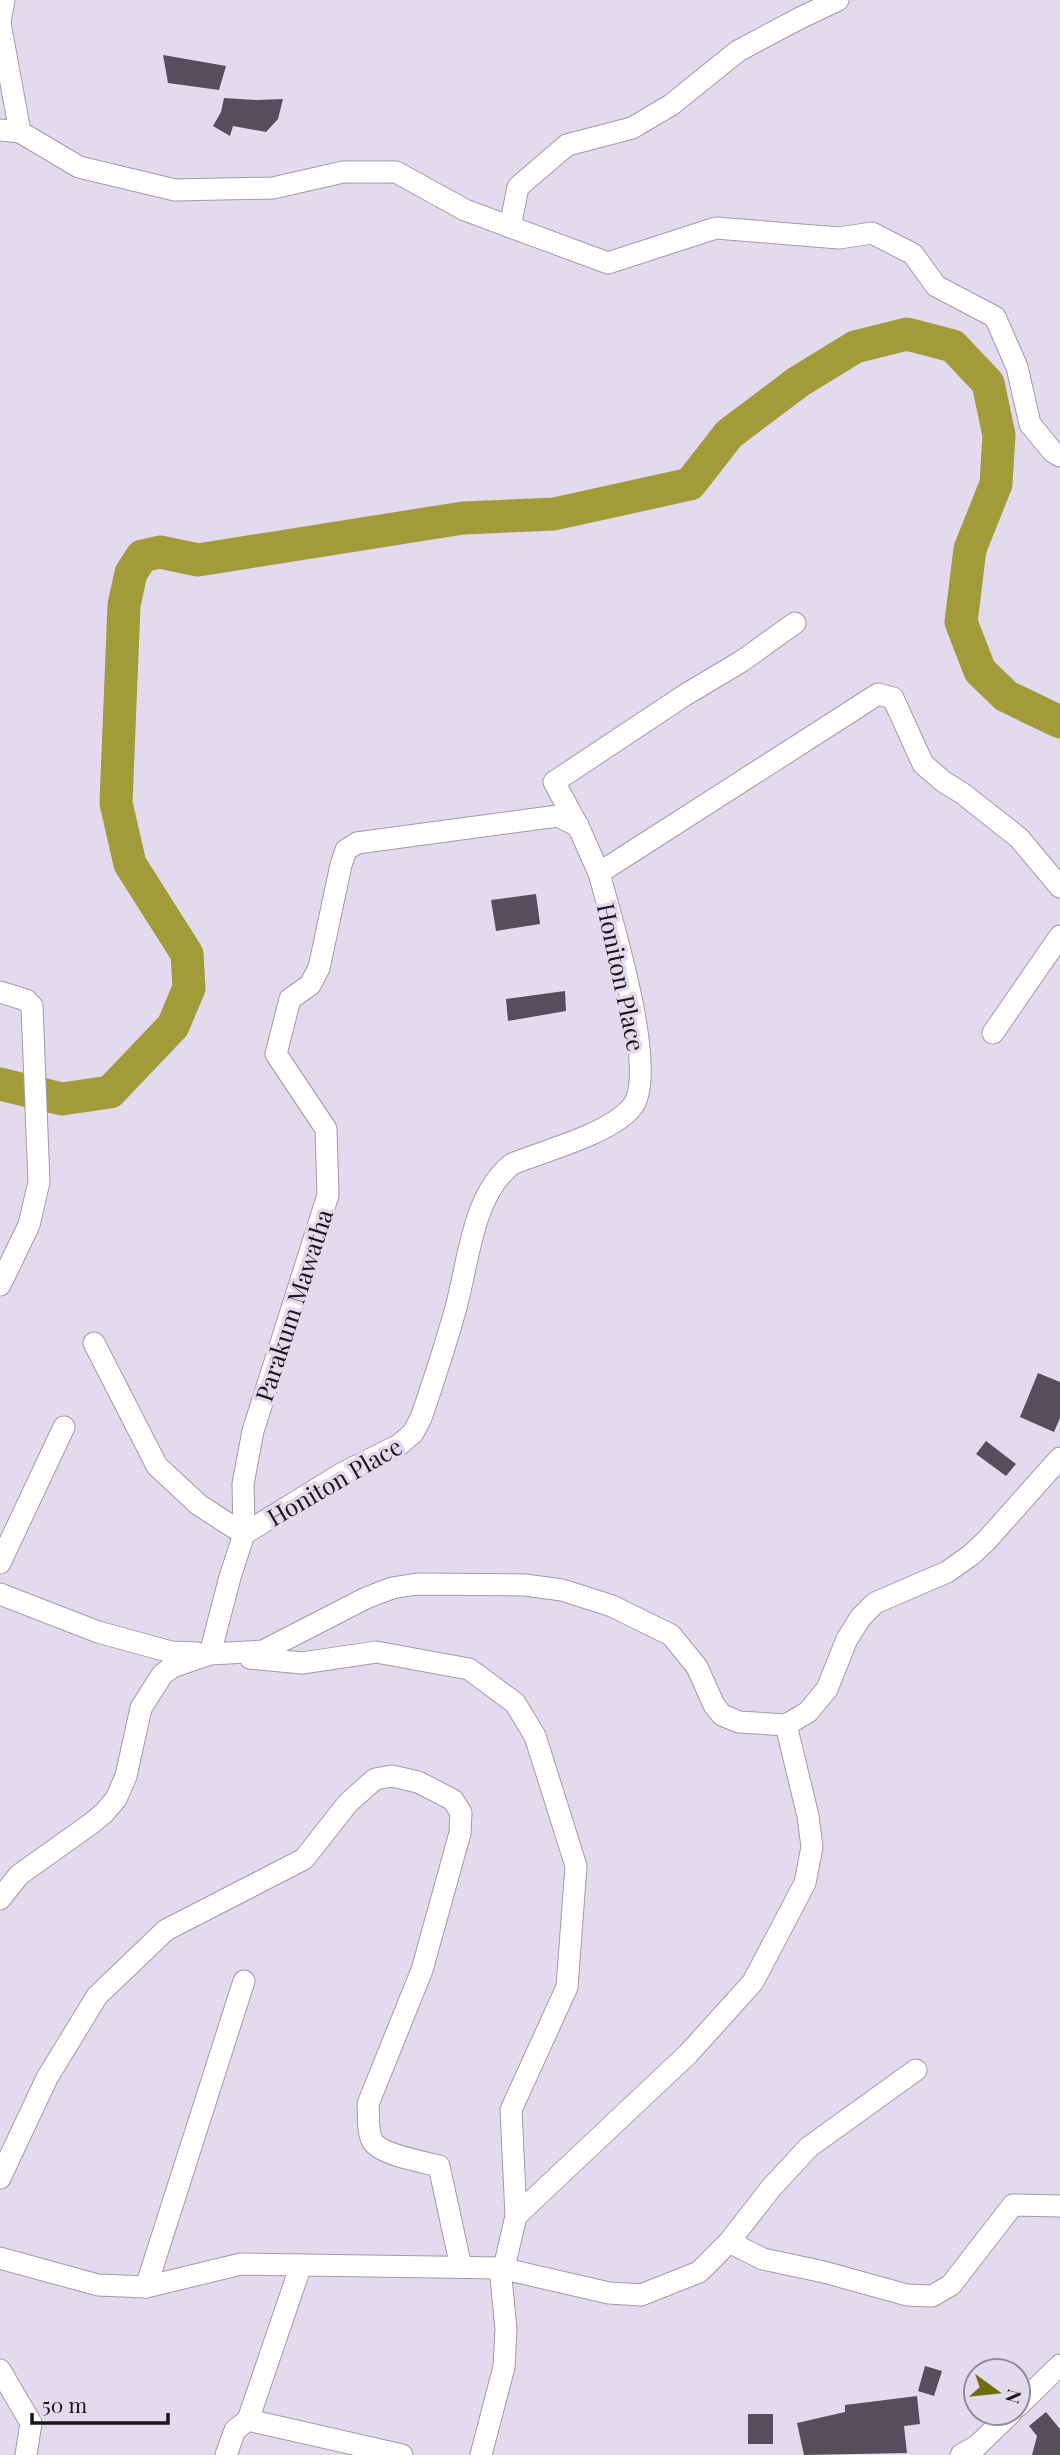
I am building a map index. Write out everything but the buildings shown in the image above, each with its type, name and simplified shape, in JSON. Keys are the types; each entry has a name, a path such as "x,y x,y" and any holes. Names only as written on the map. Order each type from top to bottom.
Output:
{"street":[{"path":"4,0 0,23 10,131 79,167 175,190 273,188 343,172 396,172 465,210 608,264 716,228 839,238 872,233 913,254 936,286 995,317 1017,367 1030,424 1053,452 1060,456"},
{"path":"510,227 518,187 567,145 632,128 671,105 738,51 838,0"},
{"path":"599,873 579,826 554,782 795,624"},
{"name":"Honiton Place","path":"209,1654 244,1534 341,1474 399,1445 413,1433 421,1418 456,1310 477,1222 500,1173 512,1164 603,1129 634,1105 640,1092 641,1065 634,1014 623,959 599,873 878,694 893,698 923,764 1019,838 1060,887"},
{"name":"Parakum Mawatha","path":"244,1534 243,1484 253,1431 328,1195 327,1129 276,1054 290,999 310,985 319,968 346,850 357,843 558,816 579,826"},
{"path":"993,1033 1060,936"},
{"path":"0,992 26,1000 32,1006 39,1182 29,1225 0,1285"},
{"path":"94,1343 157,1466 199,1505 244,1534"},
{"path":"0,1563 64,1427"},
{"path":"0,1899 19,1875 104,1813 116,1799 126,1776 141,1709 162,1675 172,1667 209,1654 263,1651 366,1598 392,1588 417,1584 526,1585 562,1590 612,1606 671,1635 697,1667 714,1705 722,1715 747,1723 786,1725 808,1712 827,1689 847,1639 861,1617 875,1603 947,1572 971,1555 1060,1458"},
{"path":"0,1594 97,1632 171,1652 302,1663 376,1652 468,1669 515,1703 535,1736 576,1866 567,1987 511,2110 516,2216 502,2268 506,2329 504,2367 481,2455"},
{"path":"516,2216 688,2054 753,1982 804,1883 812,1847 808,1816 786,1725"},
{"path":"0,2178 47,2078 97,1996 166,1930 304,1859 348,1803 374,1779 392,1776 418,1782 453,1800 461,1813 460,1833 422,1970 368,2104 369,2127 372,2141 383,2150 439,2166 461,2267"},
{"path":"146,2287 244,1981"},
{"path":"0,2258 98,2285 146,2287 241,2264 461,2267 502,2268 609,2292 641,2295 699,2273 729,2242 771,2188 808,2147 916,2070"},
{"path":"729,2242 763,2259 908,2295 932,2296 951,2285 1013,2205 1060,2206"},
{"path":"226,2455 235,2430 248,2420 301,2265"},
{"path":"1032,2392 1060,2365"},
{"path":"0,2370 31,2423 26,2455"},
{"path":"248,2420 402,2455"},
{"path":"961,2455 977,2446 996,2427"}],"waterway":[{"path":"0,1084 62,1099 110,1092 173,1026 189,988 187,954 130,864 116,803 124,605 131,573 142,556 160,552 198,560 463,518 554,514 690,484 729,434 798,382 855,347 907,334 953,346 988,383 999,435 996,484 970,549 961,622 980,671 1006,696 1060,722"}]}
